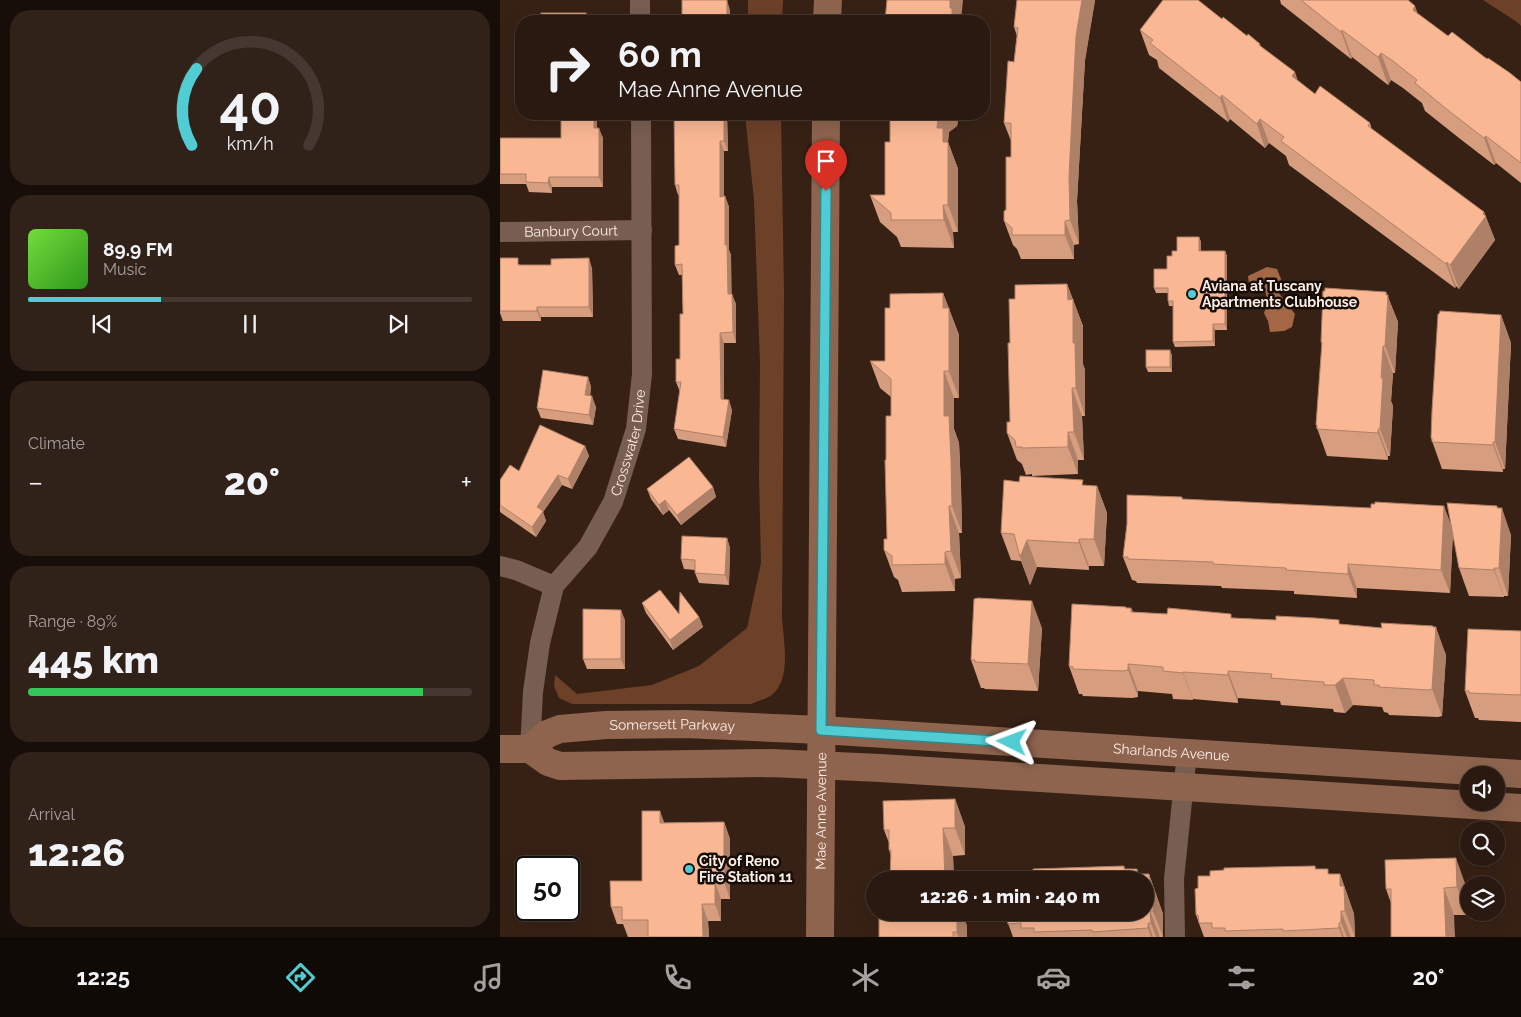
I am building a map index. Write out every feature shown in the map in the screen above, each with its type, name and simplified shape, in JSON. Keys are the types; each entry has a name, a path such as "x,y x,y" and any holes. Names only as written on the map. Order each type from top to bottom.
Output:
{"main road":[{"path":"827,15 828,0"},
{"name":"Mae Anne Avenue","path":"820,937 826,120"},
{"name":"Somersett Parkway","path":"530,748 547,734 560,729 574,727 685,724 821,730"},
{"name":"Sharlands Avenue","path":"821,730 1521,774"},
{"path":"500,749 530,748 548,762 560,766 771,763 880,768 1521,808"}],"street":[{"path":"640,0 640,15"},
{"name":"Crosswater Drive","path":"530,748 533,692 538,653 554,586 588,546 613,502 636,429 642,374 641,120"},
{"name":"Banbury Court","path":"500,232 642,230"},
{"path":"500,566 516,570 554,586"},
{"path":"1175,937 1174,879 1187,753"}],"shaded area":[{"path":"748,0 783,0 782,15 748,15"},
{"path":"1483,0 1521,0 1521,26 1517,22"},
{"path":"746,120 781,120 784,294 782,617 785,657 783,678 773,694 751,704 572,704 559,698 554,686 555,675 577,694 652,685 699,666 747,628 761,563 759,476 760,363 754,200"},
{"path":"1267,267 1277,269 1281,279 1278,292 1295,314 1292,327 1284,331 1270,332 1264,313 1267,305 1266,293 1249,284 1248,276"}],"building":[{"path":"682,0 727,0 727,15 682,15"},
{"path":"887,0 950,0 950,8 952,8 952,15 886,15"},
{"path":"1017,0 1082,0 1076,36 1069,177 1070,220 1065,221 1065,235 1012,235 1012,228 1004,221 1004,211 1006,210 1006,157 1011,157 1011,123 1004,123 1008,61 1014,62 1018,28 1014,27"},
{"path":"1163,0 1198,0 1247,36 1248,34 1259,45 1295,72 1292,76 1315,94 1320,86 1370,123 1368,126 1484,212 1483,214 1486,216 1450,265 1447,262 1446,264 1281,141 1284,137 1260,119 1257,124 1222,95 1220,98 1150,43 1153,40 1140,30"},
{"path":"1301,0 1408,0 1415,6 1413,10 1448,36 1452,32 1487,59 1510,73 1521,82 1521,163 1449,111 1415,83 1417,80 1393,61 1381,53 1378,57 1342,30 1341,32"},
{"path":"541,13 586,13 586,15 541,15"},
{"path":"561,120 594,120 594,128 599,128 599,177 549,177 548,183 526,182 526,174 500,174 500,138 561,138"},
{"path":"674,120 724,120 724,141 720,141 720,197 725,196 725,245 727,245 728,294 732,294 733,332 720,333 721,399 729,400 723,437 674,429 681,382 676,382 676,359 680,359 680,314 683,314 682,264 675,265 675,246 679,245 679,185 675,185"},
{"path":"890,120 938,120 937,128 943,128 943,142 948,142 948,205 943,205 944,220 891,220 891,213 870,195 885,195 885,142 890,142"},
{"name":"Aviana at Tuscany Apartments Clubhouse","path":"1177,237 1199,237 1199,251 1225,251 1225,324 1213,324 1213,341 1173,342 1173,301 1168,301 1168,288 1154,288 1154,269 1167,269 1167,256 1172,256 1172,251 1177,251"},
{"path":"500,258 518,258 518,265 551,265 551,259 589,258 589,307 537,307 537,311 500,311"},
{"path":"1067,284 1068,300 1073,299 1076,388 1072,388 1074,432 1068,432 1068,447 1016,447 1015,440 1007,433 1007,422 1010,422 1009,299 1015,299 1015,285"},
{"path":"1325,288 1386,292 1386,295 1388,295 1381,378 1383,378 1380,429 1378,429 1378,433 1317,429 1323,291 1325,291"},
{"path":"943,293 943,308 949,308 949,371 944,371 944,416 949,416 952,506 949,506 951,551 945,552 945,564 892,565 892,556 884,550 884,539 887,539 886,416 891,416 891,379 870,361 885,361 885,308 890,308 890,294"},
{"path":"1440,311 1501,315 1495,442 1493,442 1493,445 1432,442 1432,411 1438,314"},
{"path":"1146,350 1170,350 1170,367 1146,367"},
{"path":"543,370 588,377 585,395 592,396 589,415 537,408"},
{"path":"540,425 585,446 568,479 558,475 537,507 543,511 532,527 500,505 500,480 510,465 519,471"},
{"path":"689,457 713,487 677,515 665,500 659,505 647,489"},
{"path":"1020,476 1083,480 1082,485 1097,486 1094,539 1079,539 1079,543 1027,540 1020,557 1014,534 1001,533 1004,480 1019,482"},
{"path":"1127,495 1371,508 1371,504 1375,504 1375,502 1444,506 1441,570 1348,564 1348,574 1213,564 1213,562 1128,559 1128,557 1123,557 1127,524"},
{"path":"1447,503 1497,506 1497,508 1502,508 1499,568 1494,568 1494,570 1459,568"},
{"path":"682,536 727,538 725,575 695,573 695,560 681,559"},
{"path":"660,590 679,614 680,592 699,617 670,640 642,603"},
{"path":"974,599 1032,601 1028,664 975,662 975,660 971,660"},
{"path":"1072,604 1126,607 1131,608 1131,612 1167,614 1168,608 1231,614 1231,618 1276,620 1276,616 1315,618 1339,620 1339,624 1382,628 1381,623 1433,626 1436,627 1432,689 1379,687 1379,685 1374,685 1374,680 1343,678 1335,685 1324,685 1324,682 1271,678 1272,674 1228,671 1228,675 1183,673 1163,671 1163,667 1128,664 1128,670 1123,671 1073,669 1073,667 1069,666"},
{"path":"583,609 621,610 621,659 583,659"},
{"path":"1468,629 1521,631 1521,695 1469,693 1469,691 1465,691"},
{"path":"955,799 955,828 943,828 945,871 890,871 889,830 884,830 883,801"},
{"name":"City of Reno Fire Station 11","path":"642,811 660,811 660,823 724,822 724,882 715,882 715,904 702,904 703,937 648,937 648,920 622,920 622,907 611,907 610,881 642,881"},
{"path":"1456,858 1457,887 1444,888 1446,937 1391,937 1391,889 1386,889 1385,860"},
{"path":"1124,866 1124,869 1137,869 1137,871 1033,871 1033,869"},
{"path":"1315,866 1315,869 1328,869 1328,874 1340,874 1340,886 1344,886 1345,911 1341,911 1339,928 1283,931 1283,929 1225,931 1225,928 1212,928 1212,923 1199,923 1198,915 1196,915 1195,889 1198,888 1198,876 1210,876 1210,871 1224,870 1224,868"},
{"path":"879,921 957,921 957,932 953,932 953,937 879,937"},
{"path":"1008,921 1151,921 1151,923 1148,923 1148,928 1092,932 1092,930 1034,932 1034,928 1021,928 1021,923 1008,924"}],"place":[{"name":"Aviana at Tuscany Apartments Clubhouse","path":"1192,294"},
{"name":"City of Reno Fire Station 11","path":"689,869"}],"route":[{"path":"826,191 821,730 1012,742"}]}
